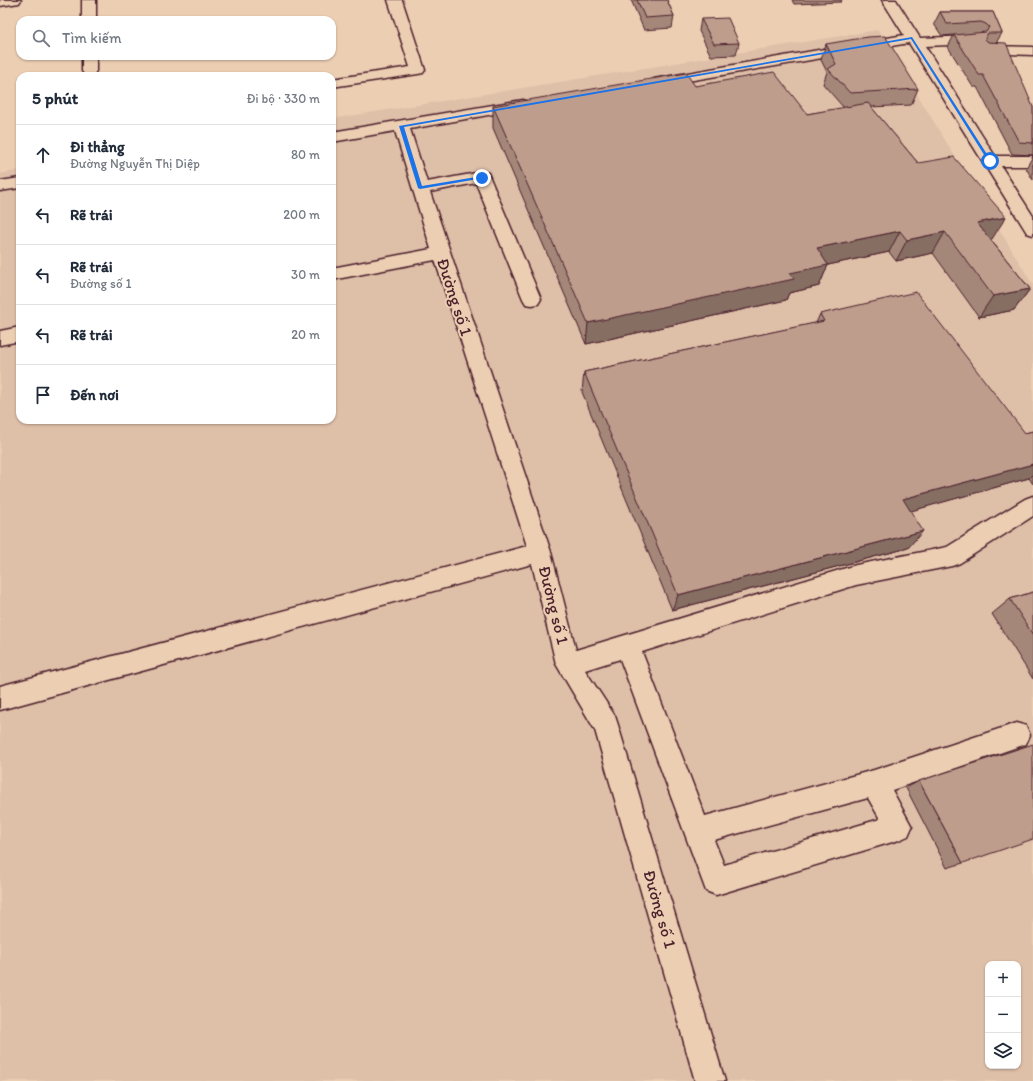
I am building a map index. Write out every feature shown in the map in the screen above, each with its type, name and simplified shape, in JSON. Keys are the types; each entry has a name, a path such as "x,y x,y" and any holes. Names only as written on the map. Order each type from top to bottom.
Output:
{"street":[{"path":"0,2 14,0"},
{"path":"89,0 89,16"},
{"path":"336,82 418,70 395,0"},
{"path":"889,0 1033,229"},
{"path":"645,84 914,40 975,40"},
{"path":"987,50 1033,51"},
{"path":"89,60 89,70"},
{"path":"336,135 535,103"},
{"name":"Đường số 1","path":"401,126 441,253 540,552 568,664 606,725 710,1081"},
{"path":"990,161 1033,161"},
{"path":"420,188 482,178 532,299"},
{"path":"0,186 16,184"},
{"path":"336,273 441,253"},
{"path":"0,338 16,335"},
{"path":"568,664 856,575 952,556 1033,505"},
{"path":"0,698 540,552"},
{"path":"627,645 716,881 899,827 874,783"},
{"path":"697,831 874,783 1017,735"}],"shaded area":[{"path":"878,30 1033,285 1033,1081 0,1081 0,174 16,171 16,424 336,424 336,118"}],"building":[{"path":"637,0 667,0 674,16 645,18"},
{"path":"940,12 993,12 1002,33 988,33 985,39 988,42 1006,43 1033,107 1033,143 1019,142 983,75 979,75 954,35 986,32 989,27 981,22 947,24"},
{"path":"728,18 739,43 714,44 701,19"},
{"path":"885,36 918,89 850,93 828,69 836,64 826,44 868,37"},
{"path":"774,72 807,114 868,103 918,163 954,157 1006,217 977,223 1030,289 993,296 945,232 907,240 900,231 817,248 828,265 790,273 794,279 588,323 493,106 686,73 695,86"},
{"path":"916,292 1025,433 1033,431 1033,464 903,499 923,531 678,595 584,372 824,321 820,314"},
{"path":"1033,592 1033,635 1010,599"},
{"path":"1033,744 1033,839 963,863 919,781"}],"route":[{"path":"482,178 420,188 401,126 912,38 990,161"}]}
